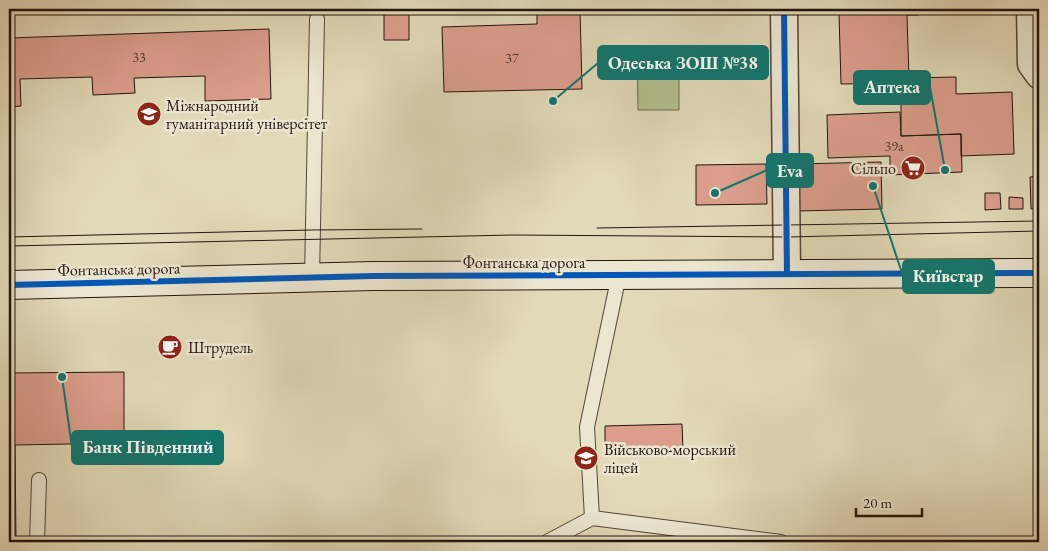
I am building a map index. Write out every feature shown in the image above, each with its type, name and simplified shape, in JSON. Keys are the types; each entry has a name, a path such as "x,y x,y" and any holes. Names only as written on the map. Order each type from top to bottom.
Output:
{"main road":[{"name":"Фонтанська дорога","path":"9,285 312,278 1039,272"}],"street":[{"path":"784,9 787,274"},
{"path":"1030,9 1031,64 1039,75"}],"lane":[{"path":"312,278 317,19"},
{"path":"592,518 587,427 619,275"},
{"path":"37,542 39,480"},
{"path":"547,542 592,518 781,542"}],"green space":[{"path":"679,47 679,110 638,110 637,48"}],"building":[{"path":"384,9 409,9 409,40 384,40"},
{"path":"537,9 580,9 582,89 444,92 442,27 537,24"},
{"path":"858,9 919,9 919,15 907,15 909,78 956,77 956,94 1012,92 1014,154 961,156 961,134 901,136 901,83 841,84 839,14 858,13"},
{"path":"269,29 271,99 205,101 205,76 134,78 135,93 93,95 92,77 20,79 21,106 9,107 9,38"},
{"path":"900,112 901,136 961,134 962,172 890,175 890,156 828,158 827,115"},
{"path":"881,162 882,209 797,211 796,164"},
{"path":"766,164 767,204 696,205 696,165"},
{"path":"1039,176 1039,208 1031,209 1030,177"},
{"path":"985,193 1000,193 1001,209 985,210"},
{"path":"1009,197 1023,198 1023,209 1009,209"},
{"path":"124,372 124,443 15,445 16,542 9,542 9,373"},
{"path":"682,424 683,450 605,452 605,426"}],"tram line":[{"path":"597,228 1039,221"},
{"path":"9,237 422,229"},
{"path":"9,246 513,235 787,237 1039,231"}],"cycle path":[{"path":"784,9 787,274"},
{"path":"9,285 373,276 1039,273"}],"place":[{"name":"Одеська ЗОШ №38","path":"553,101"},
{"name":"Міжнародний гуманітарний універсітет","path":"149,114"},
{"name":"Сільпо","path":"913,168"},
{"name":"Аптека","path":"945,170"},
{"name":"Київстар","path":"873,186"},
{"name":"Eva","path":"715,193"},
{"name":"Штрудель","path":"170,347"},
{"name":"Банк Південний","path":"62,377"},
{"name":"Військово-морський ліцей","path":"586,458"}]}
